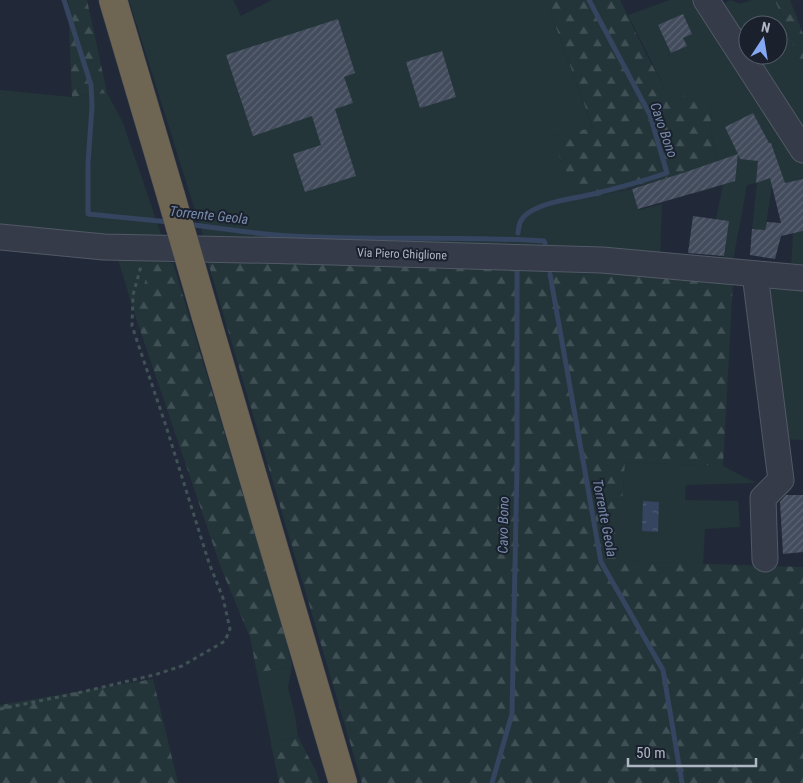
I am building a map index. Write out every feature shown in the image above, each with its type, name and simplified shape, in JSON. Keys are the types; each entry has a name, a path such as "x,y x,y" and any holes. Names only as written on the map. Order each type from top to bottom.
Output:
{"highway":[{"path":"113,0 343,783"}],"street":[{"path":"706,0 803,150"},
{"name":"Via Piero Ghiglione","path":"0,237 104,247 602,260 803,278"},
{"path":"755,274 781,480 763,498 765,558"}],"path":[{"path":"0,709 154,675 182,666 225,641 230,629 223,598 209,563 166,423 132,326 133,295 146,248"}],"green space":[{"path":"68,0 87,0 107,93 72,97"},
{"path":"129,0 233,0 241,16 272,0 546,0 593,129 551,136 571,187 582,199 632,189 639,210 662,204 660,258 206,245"},
{"path":"546,0 620,0 646,54 672,101 698,89 712,107 710,130 717,161 650,183 582,199 571,187 551,136 593,128"},
{"path":"670,0 694,0 803,159 803,179 772,186 765,231 752,229 757,183 747,185 733,261 723,262 729,221 716,219 723,185 693,194 686,172 717,160 710,130 712,107 672,102 628,15"},
{"path":"730,0 740,4 752,0 775,0 781,15 738,15 738,27 723,4"},
{"path":"775,0 790,0 803,34 803,69 788,32 788,15 781,15"},
{"path":"788,32 803,69 803,130 761,65 788,65"},
{"path":"0,90 72,97 107,93 123,123 163,240 0,227"},
{"path":"803,231 803,271 791,270 793,233"},
{"path":"117,256 151,261 135,315"},
{"path":"207,259 599,268 733,281 723,466 625,462 618,561 803,567 803,783 362,783"},
{"path":"151,261 173,263 284,630 292,666 257,673 250,637 221,568 135,315"},
{"path":"769,285 803,289 803,440 786,439"},
{"path":"625,462 723,466 756,483 686,485 685,500 738,501 740,527 705,529 703,564 618,561"},
{"path":"292,666 288,688 298,737 271,743 257,673"},
{"path":"153,679 178,783 0,783 0,705"},
{"path":"298,737 316,771 320,783 279,783 271,743"}],"water":[{"path":"643,501 659,502 658,532 642,531"}],"building":[{"path":"683,14 692,34 683,38 687,46 671,53 658,25"},
{"path":"338,19 355,73 344,77 353,103 335,109 356,176 305,192 293,154 321,145 312,116 253,136 226,55"},
{"path":"442,51 456,97 420,108 406,62"},
{"path":"753,113 769,143 771,143 785,183 803,179 803,231 781,236 775,259 750,255 752,229 765,230 767,222 781,223 770,178 756,183 758,161 740,159 725,127"},
{"path":"738,154 735,181 638,209 632,189"},
{"path":"693,216 729,221 724,256 688,253"},
{"path":"786,495 803,495 803,552 783,554 780,502"}],"waterway":[{"name":"Torrente Geola","path":"64,0 91,85 88,214 169,222"},
{"name":"Cavo Bono","path":"518,233 519,224 523,217 535,209 559,201 640,182 667,173 650,115 589,0"},
{"name":"Torrente Geola","path":"187,224 300,236 487,239 544,241 545,243"},
{"name":"Cavo Bono","path":"492,783 512,714 517,467 517,265"},
{"name":"Torrente Geola","path":"550,274 601,562 663,670 682,783"}]}
